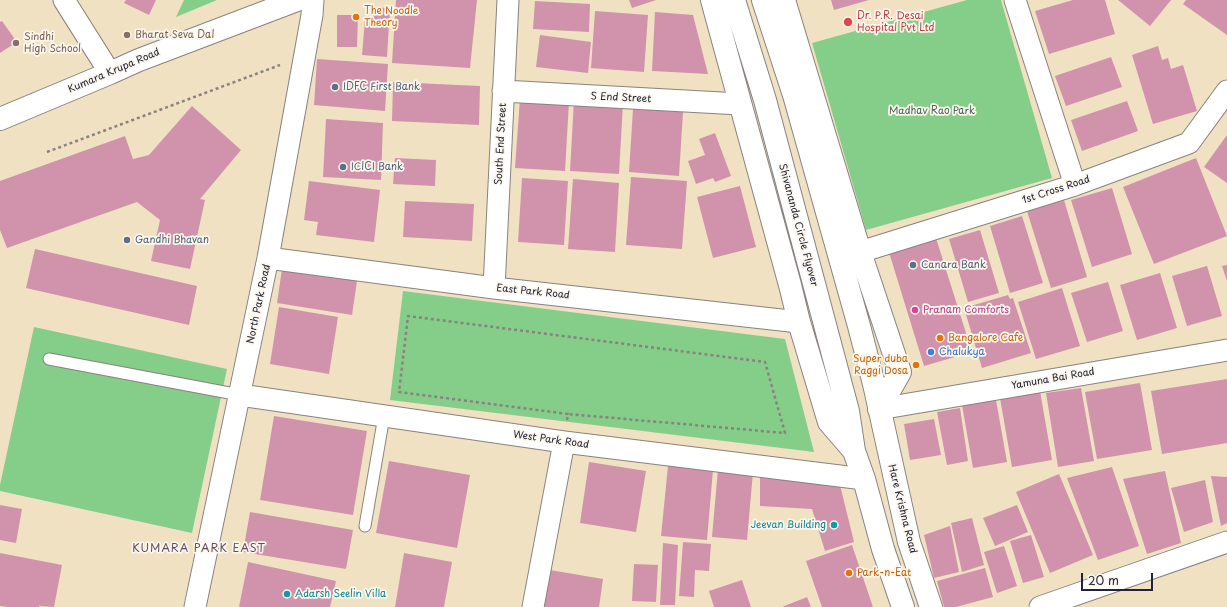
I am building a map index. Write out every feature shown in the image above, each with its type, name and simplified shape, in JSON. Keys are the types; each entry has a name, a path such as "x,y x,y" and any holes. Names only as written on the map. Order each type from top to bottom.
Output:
{"main road":[{"name":"Kumara Krupa Road","path":"0,119 139,60 297,0"},
{"path":"712,0 799,322 829,422 854,451 864,479 883,549 903,607"},
{"name":"Shivananda Circle Flyover","path":"734,0 764,100 848,411 854,451"},
{"path":"763,0 794,95 859,326 879,409"},
{"path":"784,0 860,252 900,372 879,409"},
{"name":"Hare Krishna Road","path":"879,409 909,542 931,607"}],"street":[{"path":"64,0 110,73"},
{"name":"North Park Road","path":"195,607 268,258 312,15 313,0"},
{"name":"South End Street","path":"494,288 508,0"},
{"path":"1015,0 1075,185"},
{"name":"S End Street","path":"503,91 740,104"},
{"name":"1st Cross Road","path":"860,252 1075,185 1189,143 1227,91"},
{"name":"East Park Road","path":"268,258 494,288 799,322"},
{"name":"Yamuna Bai Road","path":"879,409 1227,350"},
{"name":"West Park Road","path":"240,395 564,442 864,479"},
{"path":"533,607 564,442"},
{"path":"1040,607 1227,542"}],"lane":[{"path":"49,359 240,395"},
{"path":"365,526 384,416"}],"path":[{"path":"47,152 305,55"},
{"path":"408,316 765,362 785,433 746,430 568,414 399,392 408,316"},
{"path":"564,442 568,414"}],"green space":[{"path":"184,0 217,0 176,17"},
{"name":"Madhav Rao Park","path":"967,0 1001,0 1052,178 866,230 812,43"},
{"path":"403,291 785,339 814,452 390,400"},
{"path":"34,327 227,369 192,533 0,491 0,485"}],"building":[{"path":"126,0 156,0 149,15 124,3"},
{"path":"396,0 477,0 470,68 392,63"},
{"path":"629,0 656,0 632,8"},
{"path":"831,0 869,0 834,10"},
{"path":"1073,0 1105,0 1115,34 1049,54 1035,11"},
{"path":"1118,0 1171,0 1150,26"},
{"path":"1186,0 1227,0 1227,35 1183,4"},
{"path":"535,1 590,4 589,32 533,29"},
{"path":"374,7 390,8 387,57 362,55 365,19 373,20"},
{"path":"595,11 648,15 644,72 591,68"},
{"path":"655,12 693,15 708,74 652,71"},
{"path":"337,15 358,15 357,47 337,47"},
{"path":"2,21 17,42 0,53 0,22"},
{"path":"540,35 591,42 588,73 536,67"},
{"path":"1158,46 1162,60 1168,58 1171,69 1183,65 1197,111 1153,124 1132,55"},
{"path":"1111,57 1122,87 1066,106 1055,76"},
{"path":"317,59 388,64 385,111 314,105"},
{"path":"393,82 480,86 479,125 392,121"},
{"path":"520,98 569,102 565,171 515,168"},
{"path":"574,100 623,103 619,174 570,171"},
{"path":"1127,101 1138,131 1082,151 1071,120"},
{"path":"192,106 241,150 200,199 205,200 190,269 151,261 160,220 137,202 7,248 0,230 0,181 125,136 133,159 149,155"},
{"path":"633,109 683,112 679,176 629,172"},
{"path":"326,119 383,123 381,180 323,177"},
{"path":"715,133 731,176 715,182 713,178 696,184 688,161 705,155 699,139"},
{"path":"1227,135 1227,183 1204,167"},
{"path":"395,158 436,160 435,186 393,184"},
{"path":"1196,158 1227,236 1154,264 1123,187"},
{"path":"631,177 687,181 682,249 626,245"},
{"path":"522,178 568,181 564,245 518,242"},
{"path":"573,179 619,183 615,252 568,249"},
{"path":"309,181 380,190 374,242 316,235 318,222 304,220"},
{"path":"740,186 756,247 713,258 697,197"},
{"path":"1112,188 1132,254 1092,267 1071,200"},
{"path":"1064,200 1087,277 1051,288 1027,211"},
{"path":"405,201 474,204 472,241 403,237"},
{"path":"1022,216 1043,283 1010,293 990,226"},
{"path":"980,230 999,293 968,302 949,239"},
{"path":"935,235 972,352 924,366 888,249"},
{"path":"35,249 197,286 189,325 26,288"},
{"path":"1227,265 1227,281 1222,266"},
{"path":"1207,266 1222,316 1187,326 1172,276"},
{"path":"282,269 357,281 352,315 277,303"},
{"path":"1160,273 1177,328 1137,340 1120,285"},
{"path":"1108,282 1123,331 1087,342 1071,293"},
{"path":"1062,288 1080,346 1036,359 1018,302"},
{"path":"1008,295 1010,299 1013,298 1031,353 982,368 964,308"},
{"path":"279,307 338,317 329,374 270,364"},
{"path":"1227,379 1227,443 1162,454 1151,391"},
{"path":"1140,383 1152,450 1097,459 1085,392"},
{"path":"1081,388 1094,461 1058,467 1046,393"},
{"path":"1040,391 1052,460 1012,467 1000,398"},
{"path":"996,400 1007,462 973,468 962,405"},
{"path":"960,408 968,461 947,465 937,412"},
{"path":"274,416 367,431 353,515 260,500"},
{"path":"934,419 941,455 910,460 904,424"},
{"path":"389,461 470,475 457,548 376,533"},
{"path":"589,462 646,471 636,532 580,523"},
{"path":"668,466 713,470 707,540 661,536"},
{"path":"1112,467 1139,546 1098,560 1067,478"},
{"path":"718,469 753,472 747,540 712,537"},
{"path":"1165,471 1181,543 1147,554 1123,479"},
{"path":"1059,474 1093,555 1050,573 1016,492"},
{"path":"1211,476 1227,477 1227,523 1221,526"},
{"name":"Jeevan Building","path":"760,477 837,482 841,489 854,542 825,551 812,509 760,506"},
{"path":"1205,480 1213,522 1184,532 1171,488"},
{"path":"0,505 22,509 16,543 0,540"},
{"path":"1017,505 1028,532 995,546 983,518"},
{"path":"250,512 353,530 346,569 243,552"},
{"path":"972,518 984,565 962,572 951,523"},
{"path":"950,526 959,572 934,578 924,535"},
{"path":"1031,535 1044,577 1023,583 1010,541"},
{"path":"683,542 711,544 709,571 695,570 694,597 679,596"},
{"path":"663,543 678,545 675,605 660,605"},
{"path":"852,545 873,607 822,607 806,561"},
{"path":"1004,546 1017,586 997,593 984,552"},
{"path":"0,553 62,565 54,607 0,606"},
{"path":"404,553 452,562 444,607 395,607"},
{"name":"Adarsh Seelin Villa","path":"248,562 336,581 330,607 239,607"},
{"path":"634,564 658,565 656,602 632,601"},
{"path":"985,568 993,597 956,607 944,607 937,581"},
{"path":"550,570 603,579 599,607 544,607"},
{"path":"742,580 751,607 714,607 709,591"},
{"path":"807,597 811,607 782,607"}],"place":[{"name":"The Noodle Theory","path":"356,17"},
{"name":"Dr. P.R. Desai Hospital Pvt Ltd","path":"848,22"},
{"name":"Bharat Seva Dal","path":"127,35"},
{"name":"Sindhi High School","path":"16,43"},
{"name":"IDFC First Bank","path":"335,87"},
{"name":"ICICI Bank","path":"343,167"},
{"name":"Gandhi Bhavan","path":"127,240"},
{"name":"Canara Bank","path":"913,265"},
{"name":"Pranam Comforts","path":"915,310"},
{"name":"Bangalore Cafe","path":"940,338"},
{"name":"Chalukya","path":"931,352"},
{"name":"Super duba Raggi Dosa","path":"916,365"},
{"name":"Jeevan Building","path":"834,525"},
{"name":"Park-n-Eat","path":"849,573"},
{"name":"Adarsh Seelin Villa","path":"287,594"}],"district":[{"name":"KUMARA PARK EAST","path":"199,549"}]}
